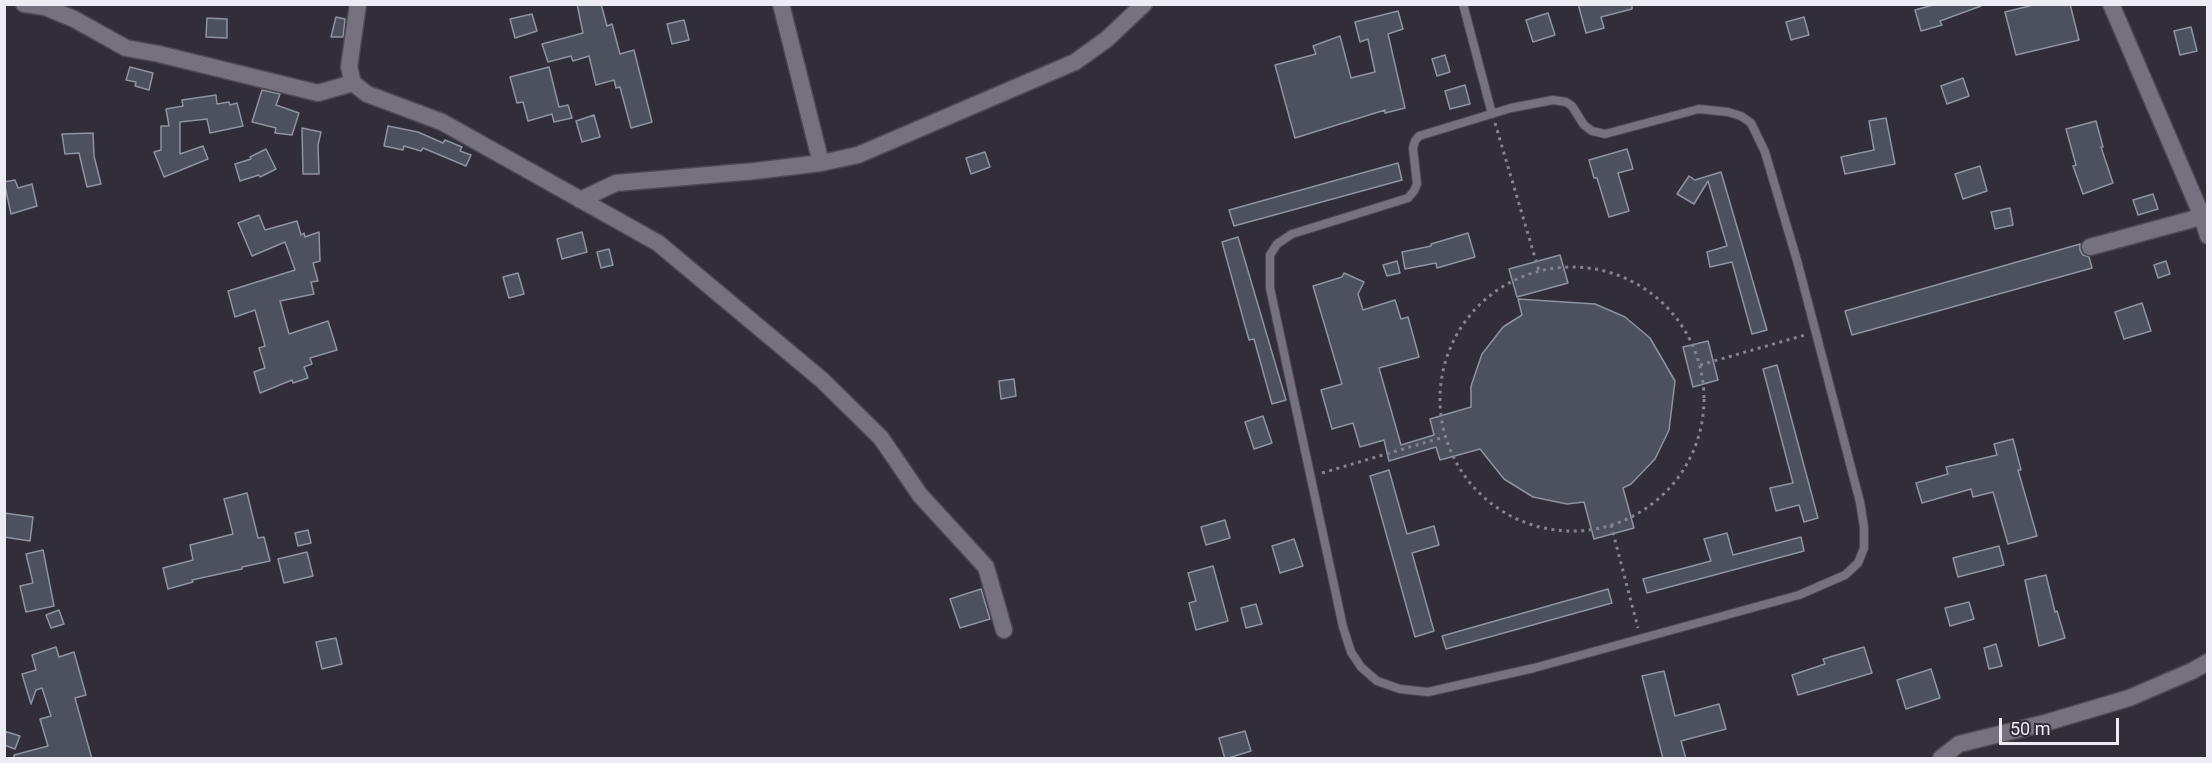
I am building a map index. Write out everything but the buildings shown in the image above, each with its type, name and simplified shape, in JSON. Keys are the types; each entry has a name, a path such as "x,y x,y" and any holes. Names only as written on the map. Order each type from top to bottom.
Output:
{"street":[{"path":"24,4 44,6 74,19 126,48 318,93 353,83"},
{"path":"358,4 349,67 353,83 367,94 442,122 658,243 822,380 881,438 920,495 986,567 1004,630"},
{"path":"781,4 821,163"},
{"path":"580,200 616,183 755,171 821,163 858,154 1075,62 1107,39 1144,4"},
{"path":"2111,4 2205,215 2208,236"},
{"path":"2090,247 2205,215"},
{"path":"1941,759 1959,744 2045,723 2129,698 2208,662"}],"lane":[{"path":"1463,4 1492,114"},
{"path":"1553,100 1566,102 1572,106 1584,125 1592,131 1605,134 1699,109 1742,116 1751,123 1765,152 1815,333 1860,502 1864,526 1864,548 1858,563 1845,574 1799,595 1642,640 1428,692 1400,689 1377,681 1361,667 1351,652 1343,627 1270,288 1270,255 1276,244 1292,234 1408,198 1417,184 1413,148 1419,136 1492,114 1553,100"}],"path":[{"path":"1492,114 1539,271"},
{"path":"1586,267 1628,278 1665,303 1692,339 1705,381 1703,426 1687,467 1658,501 1633,518 1575,532 1532,526 1493,507 1463,476 1444,437 1439,394 1448,352 1469,315 1502,286 1539,271 1586,267"},
{"path":"1700,365 1815,333"},
{"path":"1310,477 1444,437"},
{"path":"1611,525 1642,640"}]}
